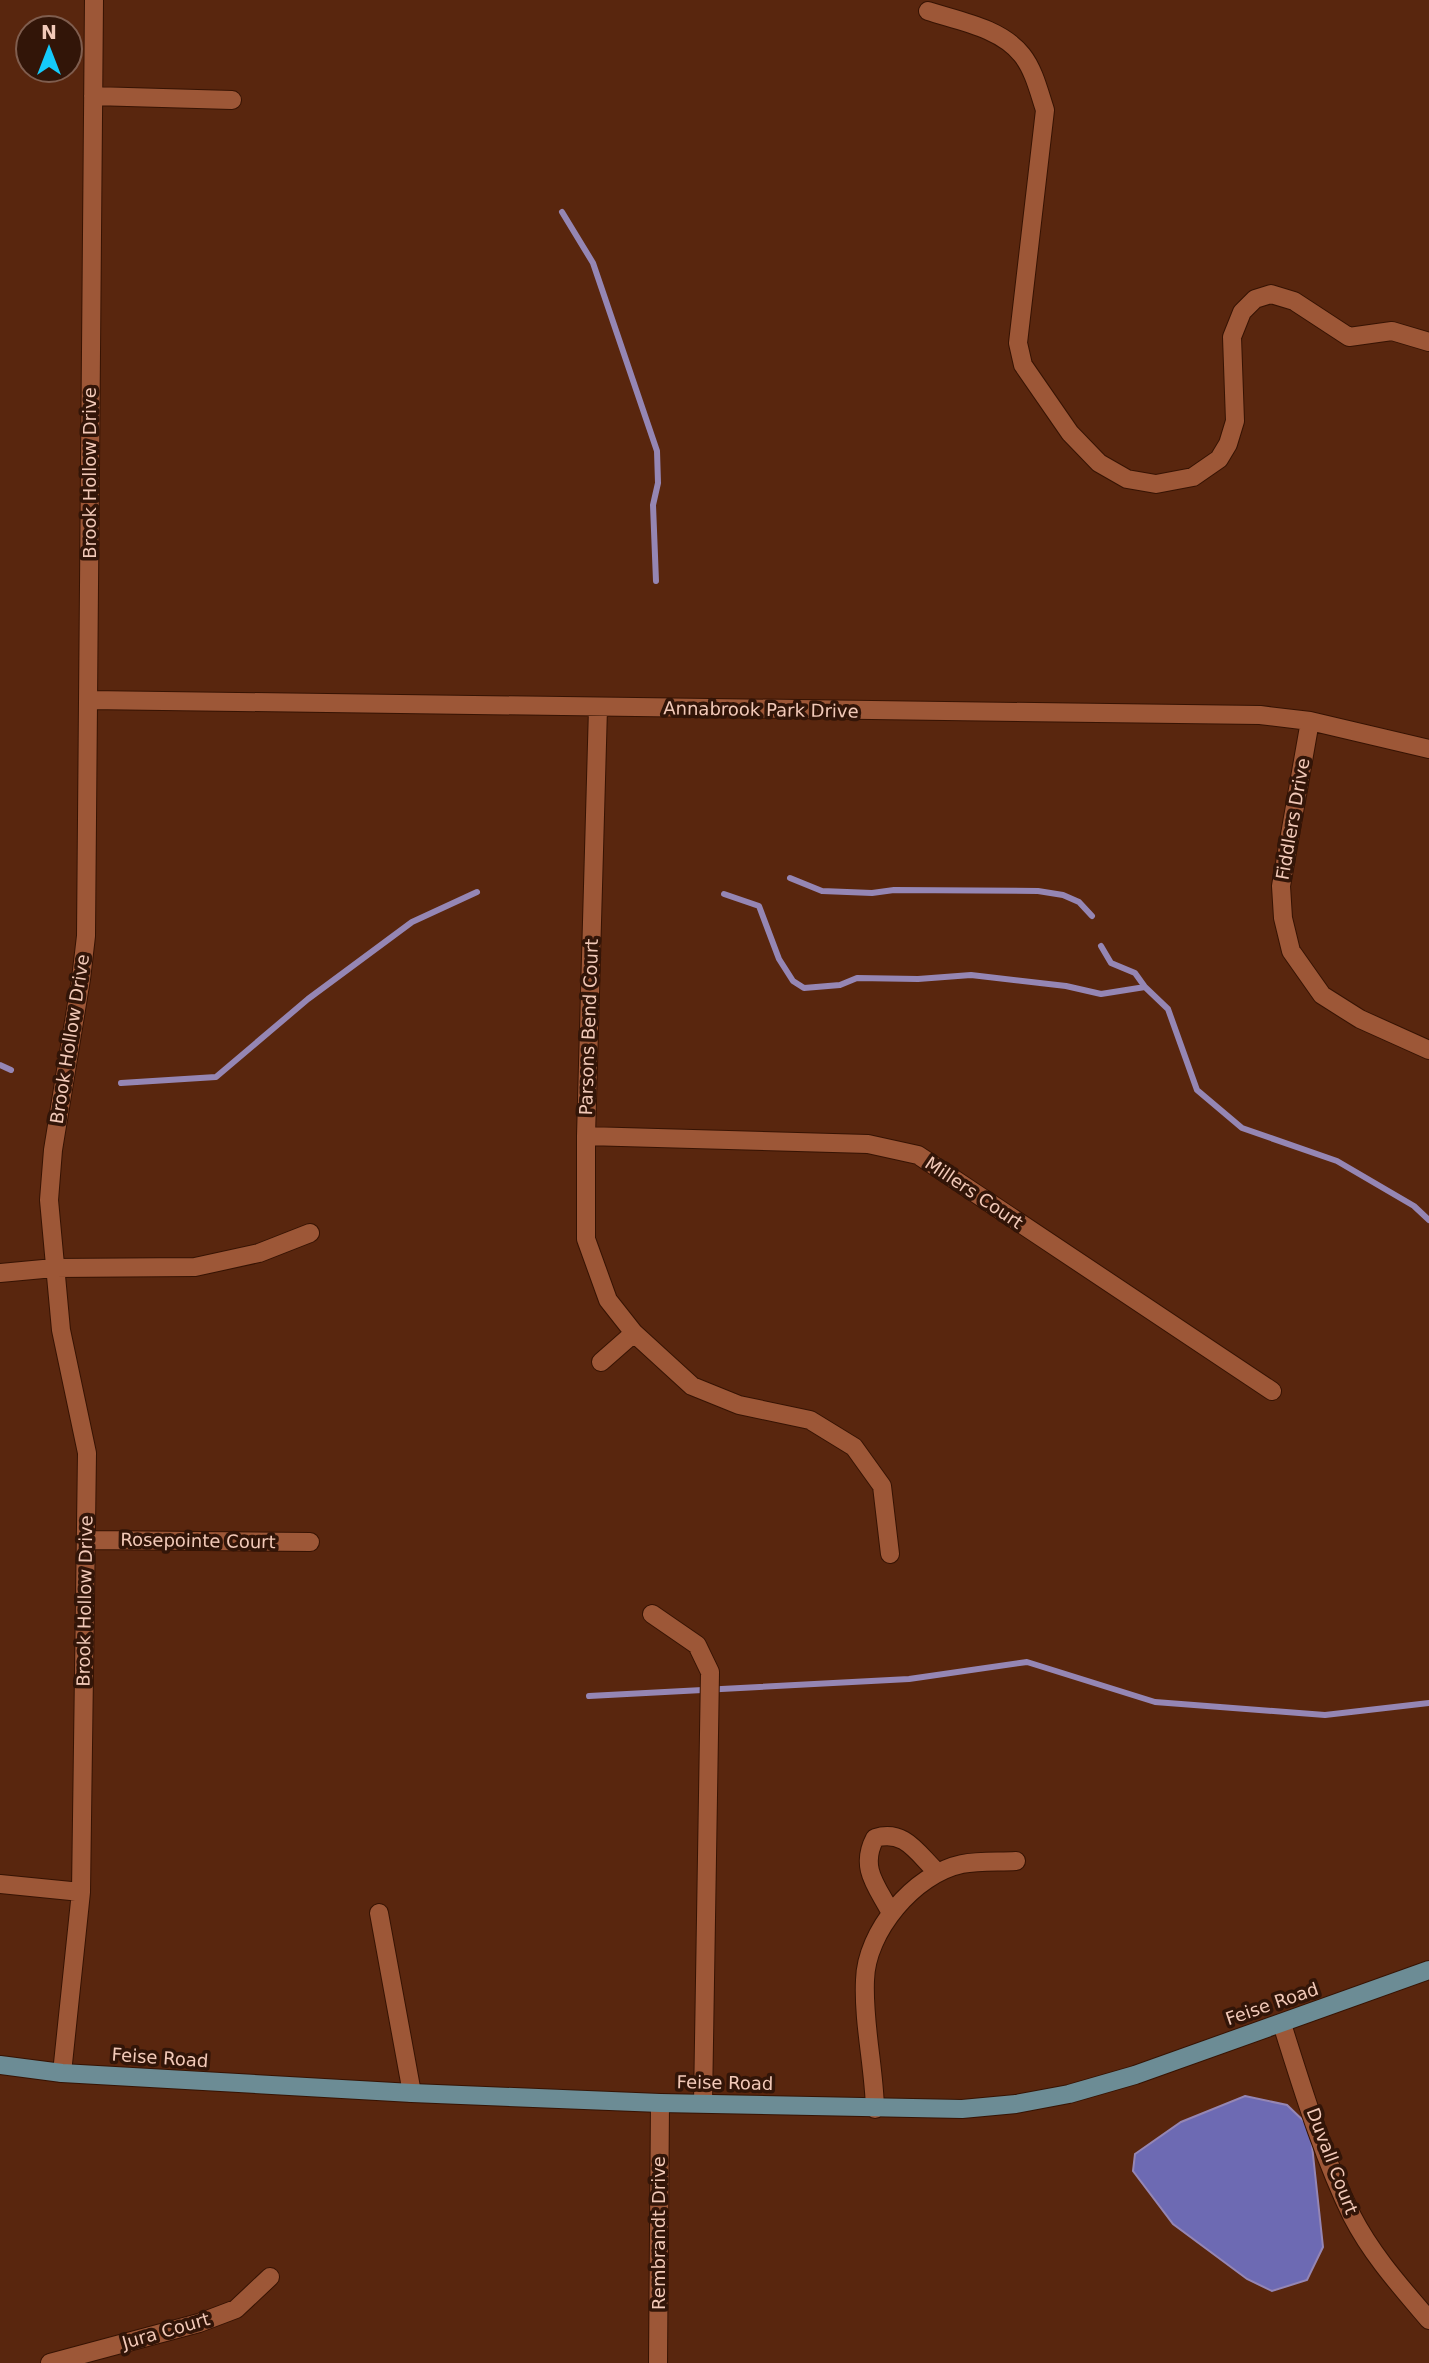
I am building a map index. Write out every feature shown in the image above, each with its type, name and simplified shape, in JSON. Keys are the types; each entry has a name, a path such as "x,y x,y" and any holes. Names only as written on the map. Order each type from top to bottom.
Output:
{"main road":[{"name":"Feise Road","path":"0,2065 62,2073 412,2093 660,2103 962,2109 1016,2104 1069,2094 1135,2075 1429,1970"}],"street":[{"name":"Brook Hollow Drive","path":"62,2073 81,1892 87,1452 61,1330 49,1200 53,1150 86,936 94,0"},
{"path":"928,11 972,25 1006,40 1022,55 1035,79 1045,110 1018,343 1023,365 1070,433 1099,463 1127,479 1156,484 1193,477 1219,459 1228,444 1235,421 1232,337 1242,312 1255,299 1272,294 1294,301 1349,337 1392,331 1429,342"},
{"path":"93,96 232,100"},
{"name":"Annabrook Park Drive","path":"89,700 1260,715 1310,721 1429,749"},
{"name":"Parsons Bend Court","path":"597,708 586,1136 586,1239 608,1300 634,1333 692,1386 740,1405 810,1420 854,1447 882,1486 890,1554"},
{"name":"Fiddlers Drive","path":"1310,721 1281,886 1283,918 1291,951 1322,995 1360,1019 1429,1050"},
{"name":"Millers Court","path":"586,1136 868,1144 918,1155 1272,1391"},
{"path":"0,1273 54,1268 195,1267 260,1253 310,1233"},
{"path":"601,1362 634,1333"},
{"name":"Rosepointe Court","path":"87,1540 310,1542"},
{"path":"652,1614 697,1645 710,1672 703,2103"},
{"path":"891,1913 867,1867 869,1849 875,1838 887,1834 905,1839 937,1872"},
{"path":"875,2109 864,1979 867,1957 891,1913 901,1901 937,1872 962,1864 1016,1861"},
{"path":"0,1884 81,1892"},
{"path":"379,1913 412,2093"},
{"name":"Duvall Court","path":"1282,2024 1329,2160 1353,2217 1383,2265 1429,2320"},
{"name":"Rembrandt Drive","path":"658,2363 660,2103"},
{"name":"Jura Court","path":"50,2363 199,2323 236,2309 270,2277"}],"shaded area":[{"path":"1245,2096 1287,2105 1310,2127 1323,2247 1307,2280 1272,2291 1247,2279 1173,2224 1133,2171 1135,2154 1181,2122"}],"waterway":[{"path":"562,212 593,263 657,451 658,483 653,505 656,581"},
{"path":"790,878 822,891 1038,891 1063,895 1079,902 1092,916"},
{"path":"121,1083 216,1077 308,999 412,922 477,892"},
{"path":"724,894 759,906 779,959 793,981 804,988 840,985 857,978 918,979 971,975 1066,986 1101,994 1145,987 1168,1009 1197,1090 1242,1128 1337,1161 1414,1206 1429,1220"},
{"path":"1101,946 1111,963 1135,973 1145,987"},
{"path":"0,1065 11,1070"},
{"path":"589,1696 909,1679 1027,1662 1155,1702 1325,1715 1429,1703"}]}
